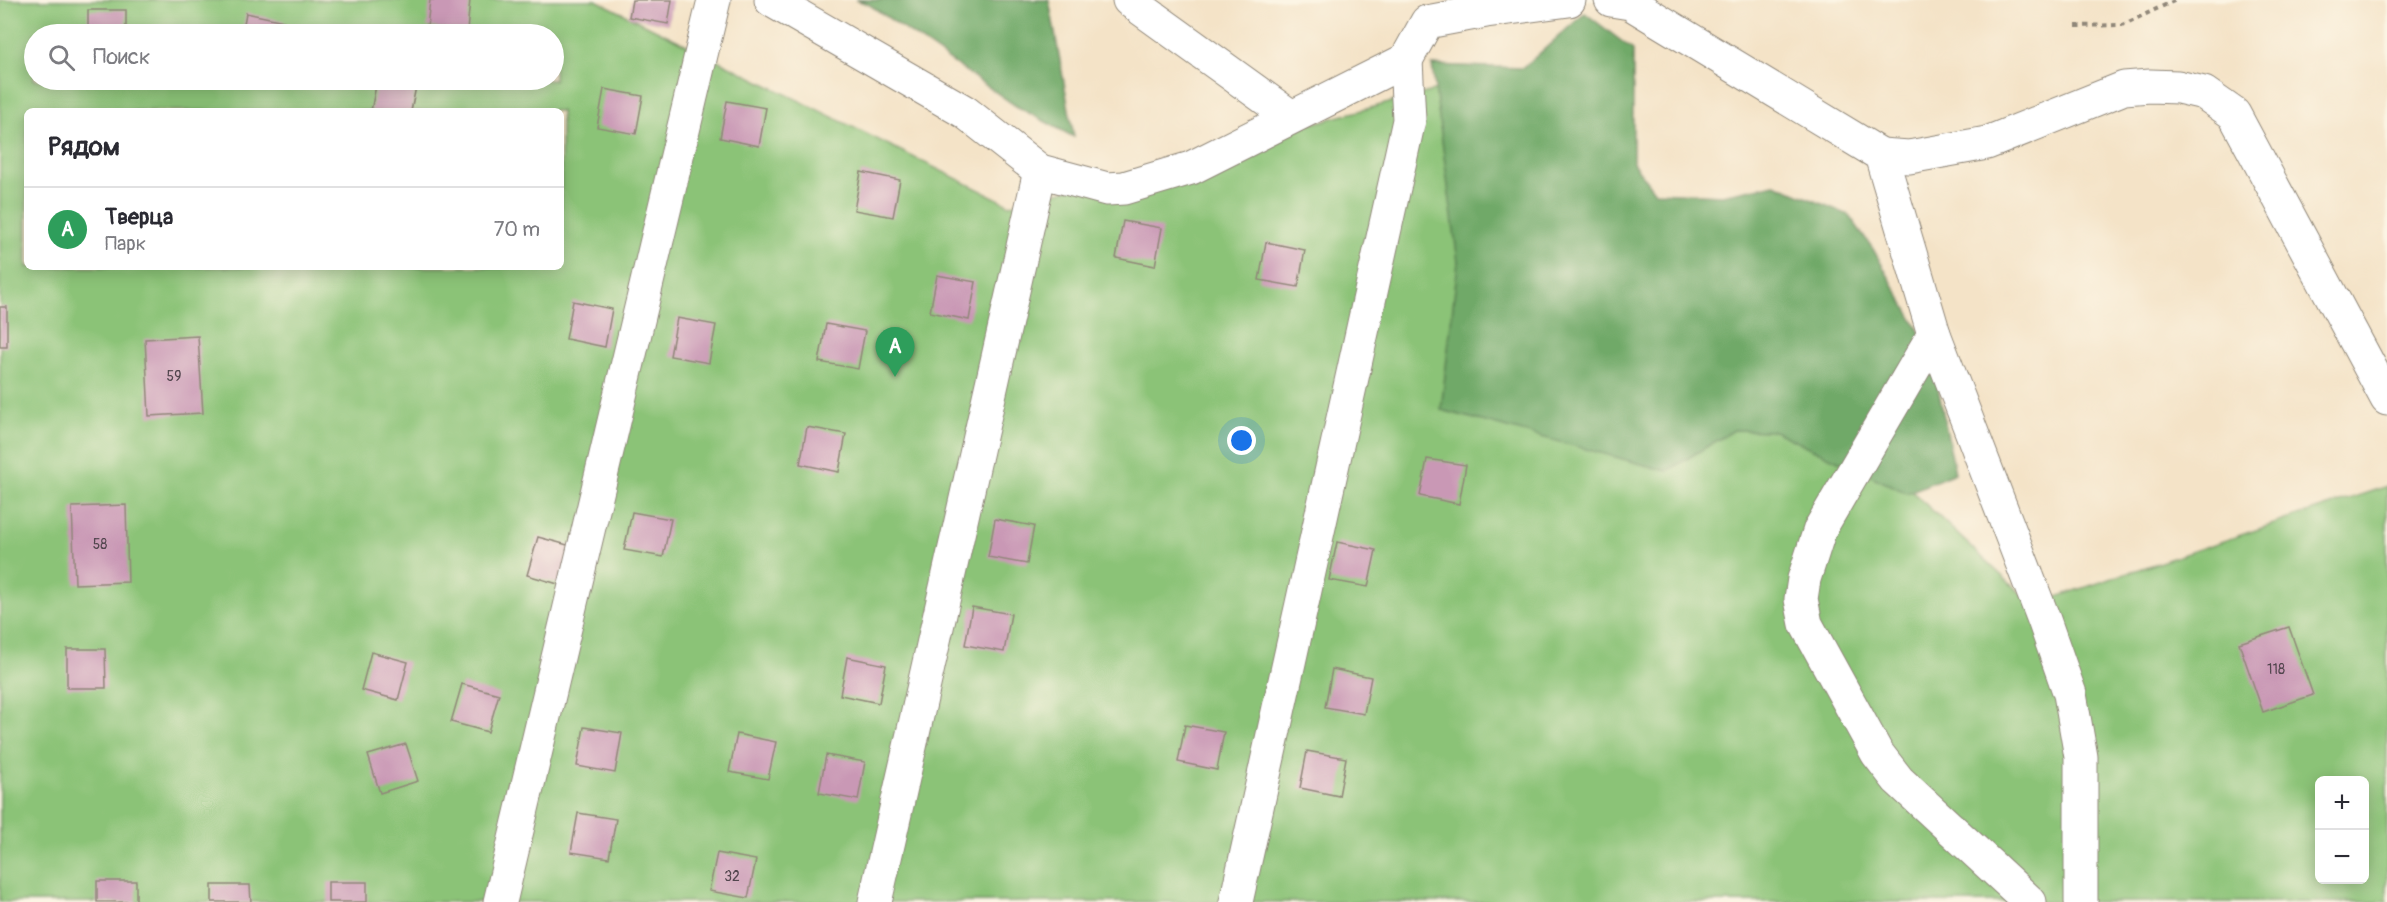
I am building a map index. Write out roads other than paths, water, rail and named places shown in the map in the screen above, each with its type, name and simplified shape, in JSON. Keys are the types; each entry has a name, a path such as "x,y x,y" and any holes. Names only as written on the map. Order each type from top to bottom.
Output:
{"street":[{"path":"500,902 714,0"},
{"path":"771,0 964,112 1040,171 1107,189 1124,188 1191,168 1290,116 1406,60"},
{"path":"1129,0 1290,116"},
{"path":"1236,902 1409,120 1406,60 1423,11 1486,11 1569,0"},
{"path":"1611,0 1629,3 1881,155 1910,157 1987,143 2124,88 2178,87 2204,93 2234,114 2387,399"},
{"path":"1881,155 1934,334 2070,694 2081,757 2080,902"},
{"path":"875,902 1040,171"},
{"path":"1934,334 1820,529 1804,579 1801,599 1806,624 1877,753 1898,780 2030,902"}],"place":[{"name":"Тверца","path":"895,377"}]}
